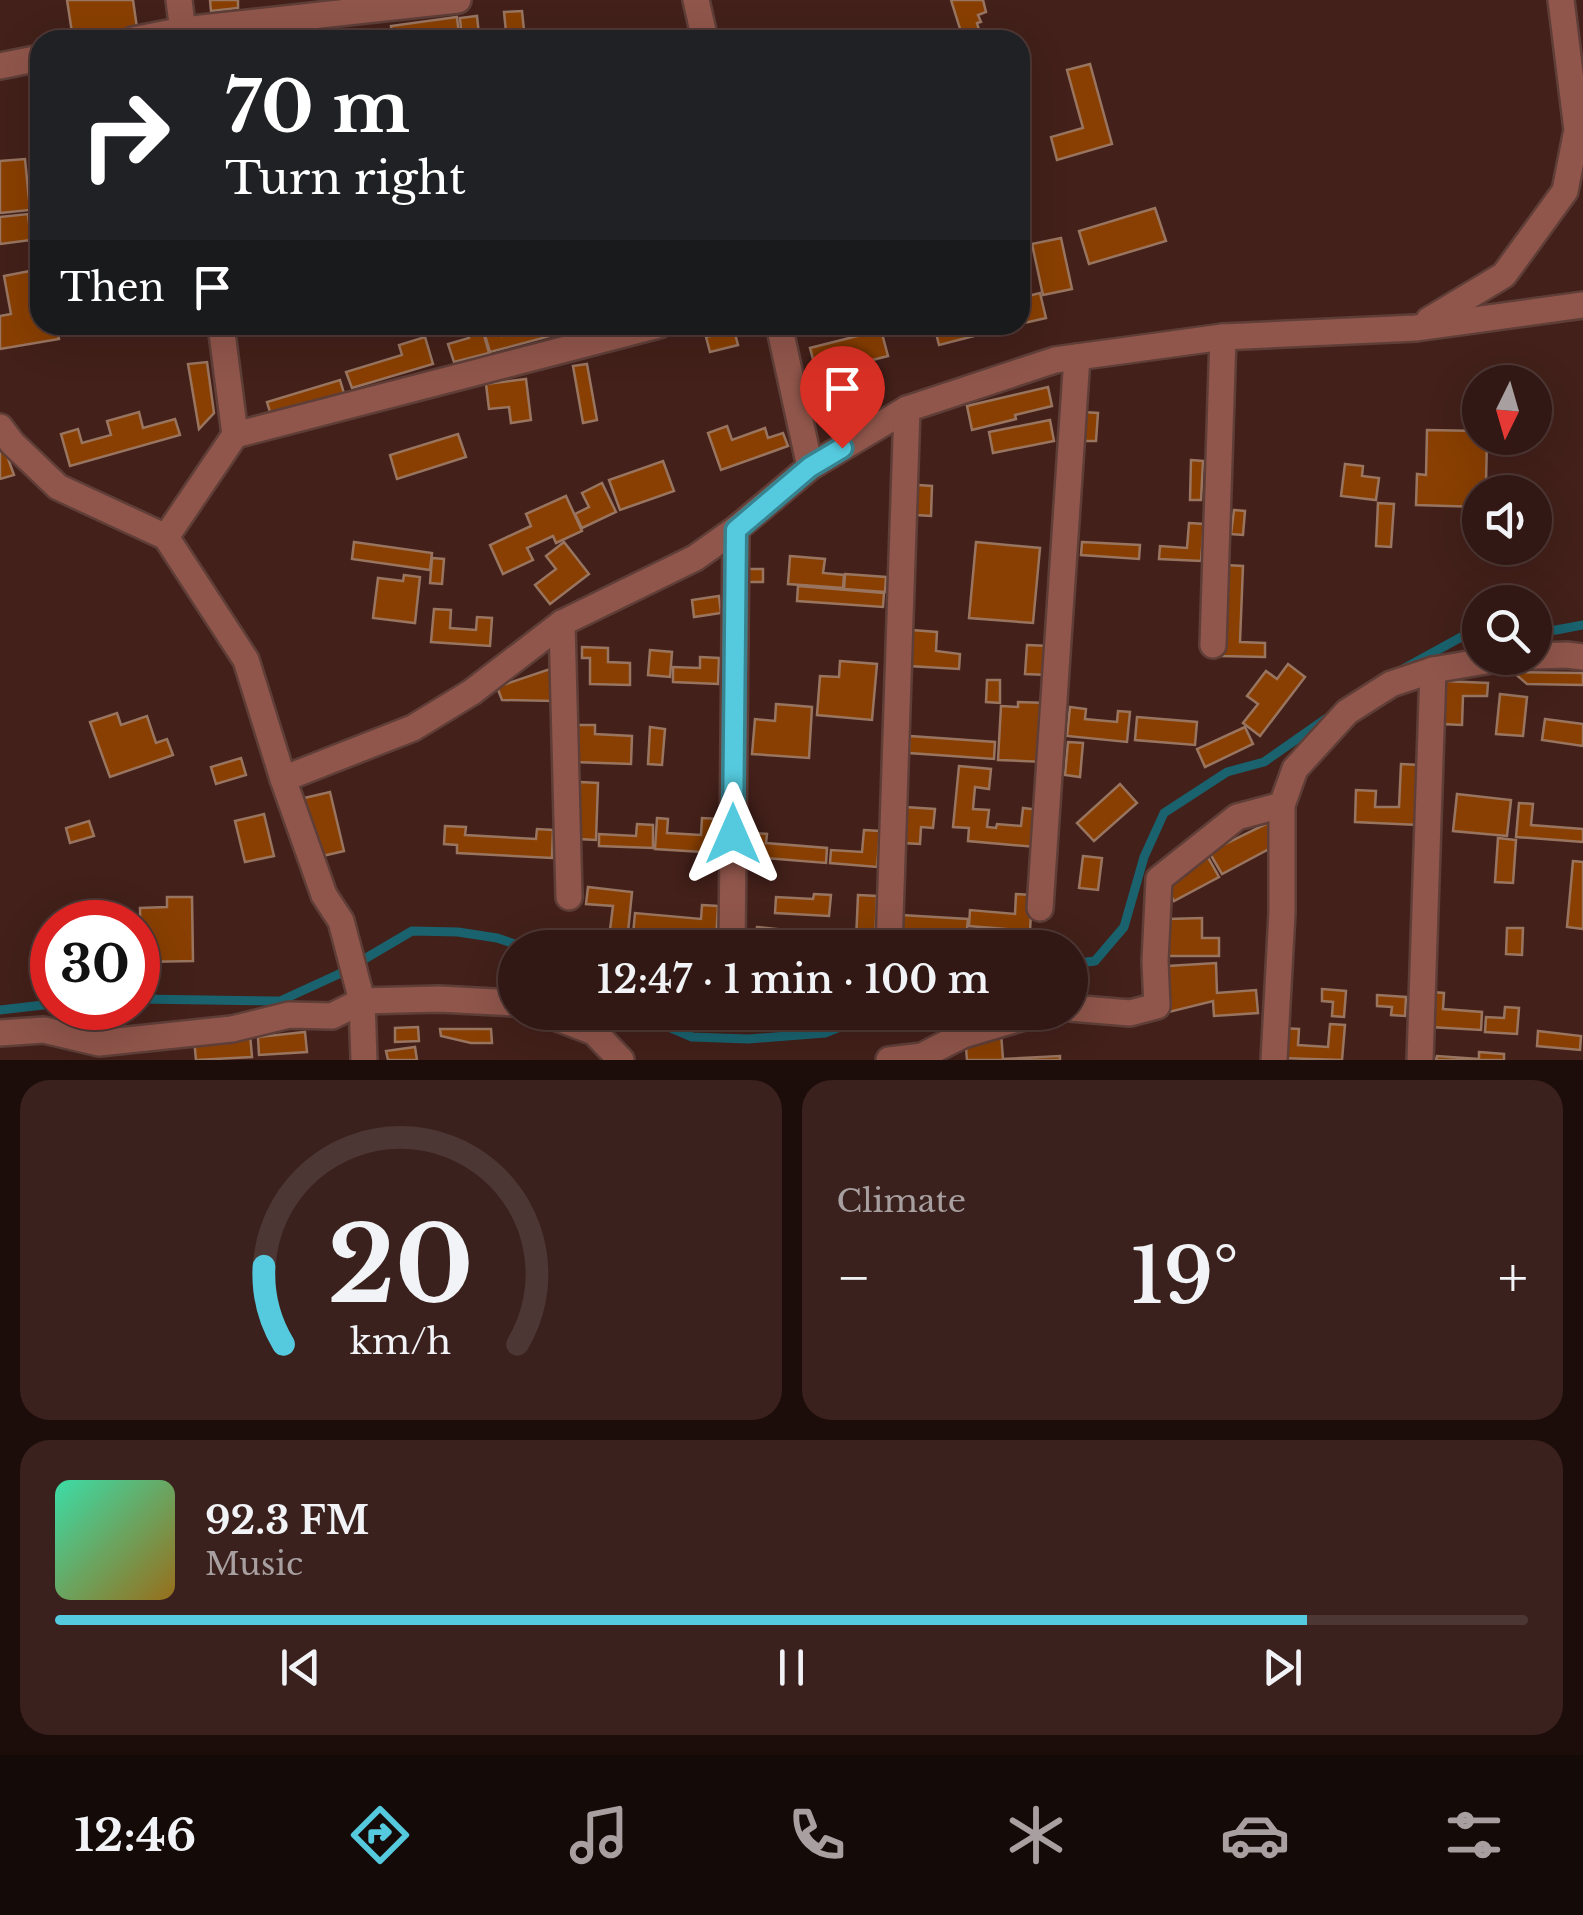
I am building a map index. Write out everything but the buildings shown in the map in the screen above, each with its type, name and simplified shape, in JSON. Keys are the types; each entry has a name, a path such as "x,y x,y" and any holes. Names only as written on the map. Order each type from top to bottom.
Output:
{"street":[{"path":"179,0 183,30"},
{"path":"223,30 458,0"},
{"path":"696,0 703,30"},
{"path":"1416,328 1504,276 1565,191 1577,130 1561,0"},
{"path":"0,66 30,60"},
{"path":"283,779 413,728 472,692 562,622 695,558 736,530 810,467 907,409 1055,360 1223,337 1416,328 1583,304"},
{"path":"166,537 235,435 222,335"},
{"path":"235,435 621,335"},
{"path":"781,335 810,467"},
{"path":"1212,644 1223,337"},
{"path":"1040,908 1078,357"},
{"path":"890,930 907,409"},
{"path":"0,427 58,487 166,537 246,660 324,896 341,920 362,1001 364,1060"},
{"path":"732,930 736,530"},
{"path":"562,622 569,897"},
{"path":"1552,655 1583,658"},
{"path":"1274,1060 1282,913 1282,806 1296,770 1347,712 1391,684 1462,665"},
{"path":"1420,1060 1433,670"},
{"path":"1088,1010 1130,1013 1157,1006 1159,879 1237,817 1282,806"},
{"path":"0,1033 44,1030 100,1051 232,1029 289,1015 332,1016 362,1001 498,1001"},
{"path":"589,1030 621,1060"},
{"path":"889,1060 922,1058 980,1030"}],"waterway":[{"path":"1552,630 1583,625"},
{"path":"1403,669 1462,637"},
{"path":"1088,962 1095,961 1124,927 1144,857 1164,813 1227,772 1264,762 1327,718"},
{"path":"160,999 280,1001 339,974 412,931 498,938"},
{"path":"0,1010 30,1007"},
{"path":"676,1030 692,1037 748,1039 832,1030"}],"route":[{"path":"733,834 736,530 810,467 842,448"}]}
